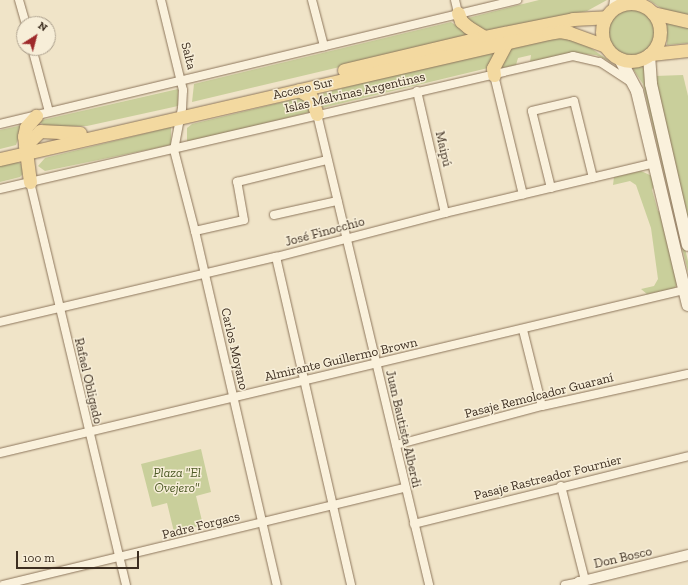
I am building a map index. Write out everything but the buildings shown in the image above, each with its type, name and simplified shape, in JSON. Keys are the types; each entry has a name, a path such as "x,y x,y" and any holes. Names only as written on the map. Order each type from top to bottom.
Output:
{"main road":[{"path":"688,21 653,13 636,2 612,8 602,31 606,46 620,59 637,91 686,289 688,305"},
{"name":"Acceso Sur","path":"0,152 26,150 484,37 573,19 612,8"},
{"path":"458,13 461,21 484,37"},
{"path":"653,13 658,20 660,38 650,54 651,84 688,245"},
{"name":"Acceso Sur","path":"0,159 80,133 299,90 560,31 583,36 606,46"},
{"path":"494,75 493,68 507,42"},
{"path":"620,59 636,61 650,54 688,50"},
{"path":"299,90 311,97 317,114"},
{"path":"30,182 26,150 26,127 36,116"}],"street":[{"path":"19,0 24,16"},
{"name":"Salta","path":"161,0 182,79 180,113"},
{"path":"312,0 324,46"},
{"path":"455,0 458,13"},
{"path":"0,124 182,79 517,0"},
{"path":"34,56 49,112"},
{"name":"Islas Malvinas Argentinas","path":"0,189 174,150 317,114 573,56 609,66 632,84 637,91"},
{"path":"494,75 523,195"},
{"name":"Maipú","path":"417,91 445,212"},
{"path":"550,188 532,111 574,101 593,178"},
{"name":"Carlos Moyano","path":"180,113 174,150 195,231 276,585"},
{"name":"Juan Bautista Alberdi","path":"317,114 429,585"},
{"path":"195,231 244,220 237,182 327,160"},
{"name":"José Finocchio","path":"0,322 204,272 276,257 445,212 655,163"},
{"name":"Rafael Obligado","path":"30,182 88,432 126,585"},
{"path":"274,215 337,201"},
{"path":"276,257 303,382 351,585"},
{"name":"Almirante Guillermo Brown","path":"0,453 523,330 686,289"},
{"path":"523,330 542,406"},
{"name":"Pasaje Remolcador Guaraní","path":"396,445 542,406 688,374"},
{"name":"Pasaje Rastreador Fournier","path":"414,524 561,486 688,456"},
{"path":"561,486 586,582"},
{"name":"Padre Forgacs","path":"2,585 120,558 405,488"},
{"name":"Don Bosco","path":"565,585 586,582 688,556"}],"green space":[{"path":"539,0 607,0 587,11 484,32 464,19"},
{"path":"649,0 688,0 688,16 665,11"},
{"path":"632,8 641,10 649,15 654,23 656,32 654,41 649,49 641,54 632,56 623,54 615,49 610,41 608,32 610,23 615,15 623,10"},
{"path":"667,21 688,26 688,43 667,45"},
{"path":"451,22 471,36 192,102 194,84"},
{"path":"561,36 582,42 611,62 596,55 574,53 530,62 531,55 518,58 516,65 497,69 510,46"},
{"path":"496,49 488,68 322,108 323,93"},
{"path":"631,66 646,66 646,83 688,261 688,272 643,84"},
{"path":"683,75 688,96 688,221 655,76"},
{"path":"178,89 178,106 87,126 45,126 38,121"},
{"path":"303,97 306,99 310,112 187,143 187,128 192,124"},
{"path":"23,125 16,145 0,149 0,130"},
{"path":"171,127 171,145 45,171 38,166 45,158"},
{"path":"17,162 21,164 23,174 20,177 0,182 0,166"},
{"path":"641,171 652,176 655,183 652,190 658,211 662,212 677,284 674,289 647,294 641,289 654,286 658,279 651,228 636,185 630,181 613,185 614,177"},
{"name":"Plaza \"El Ovejero\"","path":"201,449 211,492 196,496 203,525 174,532 167,503 152,507 141,464"}]}
